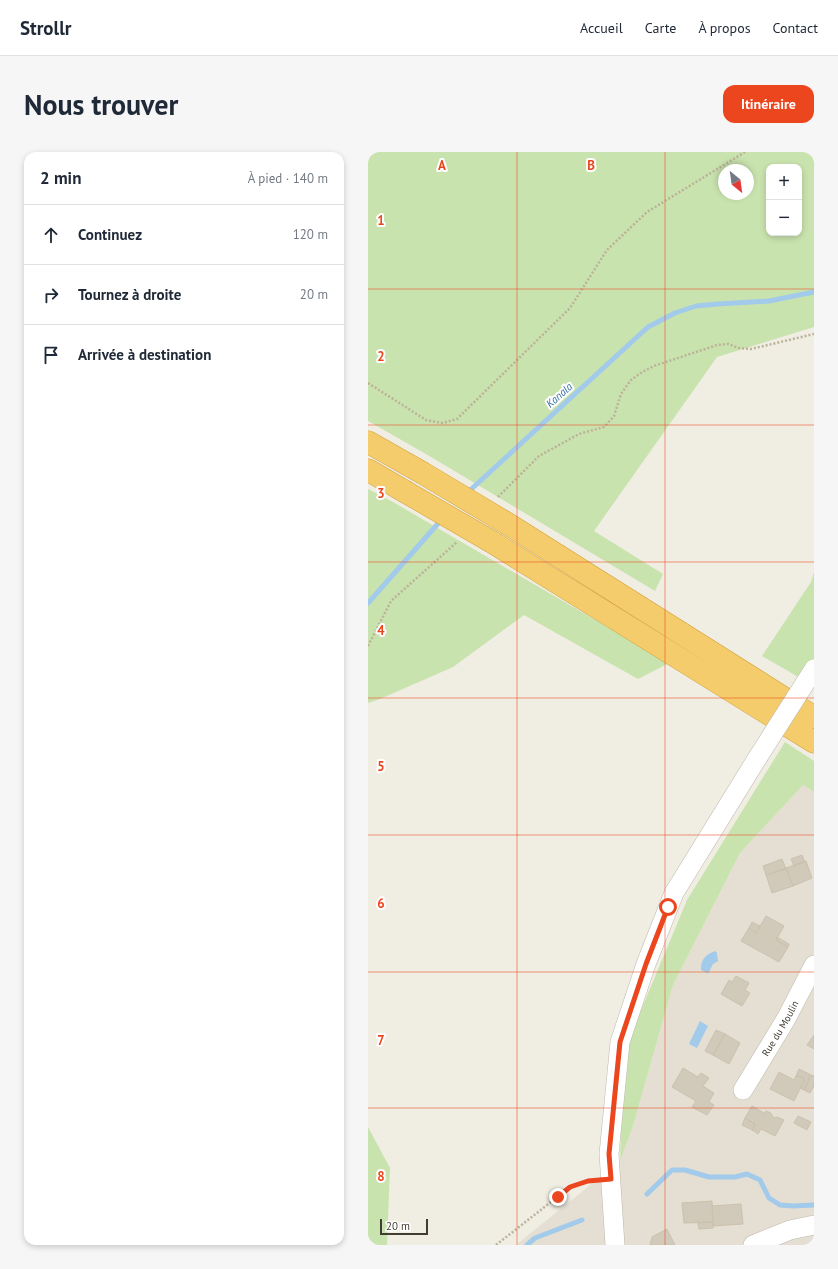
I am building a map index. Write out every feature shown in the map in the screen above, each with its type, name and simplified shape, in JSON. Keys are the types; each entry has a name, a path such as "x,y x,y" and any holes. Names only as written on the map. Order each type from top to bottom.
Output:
{"highway":[{"path":"368,442 508,524 814,717"},
{"path":"368,470 492,542 814,742"}],"street":[{"path":"615,1245 609,1154 620,1042 646,964 674,893 814,669"},
{"name":"Rue du Moulin","path":"743,1090 786,1018 814,965"},
{"path":"753,1245 790,1230 814,1225"}],"path":[{"path":"368,383 426,420 442,423 457,419 570,308 607,250 647,212 745,152"},
{"path":"493,502 539,456 579,434 604,427 614,416 621,394 631,380 642,372 654,366 717,345 728,344 739,348 751,349 814,334"},
{"path":"368,646 391,601 459,538"},
{"path":"496,1245 570,1187 588,1181 611,1179"}],"shaded area":[{"path":"803,785 814,792 814,1245 516,1245 620,1161 633,1126 673,985 740,853"}],"green space":[{"path":"368,152 814,152 814,327 717,357 594,531 663,574 655,591 368,421"},
{"path":"368,489 393,502 669,663 638,679 524,615 453,667 368,703"},
{"path":"814,572 814,686 762,656 811,582"},
{"path":"785,742 814,761 814,792 803,785 740,853 673,985 633,1126 620,1161 624,1051 687,900"},
{"path":"368,1127 390,1168 387,1245 368,1245"}],"water":[{"path":"715,951 717,953 718,961 713,964 709,972 707,973 701,970 704,958"},
{"path":"700,1021 708,1026 697,1048 689,1044"}],"building":[{"path":"802,855 805,862 794,866 791,859"},
{"path":"782,859 786,869 766,875 763,866"},
{"path":"806,861 812,878 793,886 786,868"},
{"path":"786,868 793,886 772,893 766,875"},
{"path":"766,916 784,926 776,940 788,947 779,962 741,941 749,928 756,933"},
{"path":"752,922 760,926 756,933 749,928"},
{"path":"777,937 789,944 788,947 776,940"},
{"path":"736,976 749,983 745,990 750,993 742,1006 721,994 729,980 732,982"},
{"path":"716,1030 725,1034 713,1055 705,1051"},
{"path":"725,1034 740,1043 729,1064 713,1055"},
{"path":"814,1035 814,1049 807,1045"},
{"path":"683,1068 698,1077 701,1073 709,1078 703,1086 714,1093 709,1102 714,1105 707,1115 692,1107 696,1101 672,1087"},
{"path":"799,1069 811,1075 804,1090 800,1088 804,1078 796,1076"},
{"path":"779,1072 794,1080 796,1076 804,1078 794,1101 770,1089"},
{"path":"811,1075 814,1076 814,1086 810,1093 804,1090"},
{"path":"752,1106 764,1113 766,1111 771,1113 775,1118 777,1117 784,1120 775,1136 761,1129 758,1134 752,1130 755,1124 745,1118"},
{"path":"798,1116 811,1122 807,1130 794,1123"},
{"path":"745,1118 755,1124 752,1130 742,1125"},
{"path":"712,1201 713,1222 684,1223 682,1203"},
{"path":"741,1204 743,1224 713,1226 712,1206"},
{"path":"713,1222 713,1228 699,1229 698,1223"},
{"path":"667,1229 675,1245 650,1245 652,1237"}],"waterway":[{"name":"Kanala","path":"467,493 648,327 675,313 696,306 769,301 814,292"},
{"name":"Kanala","path":"368,603 442,519"},
{"path":"647,1194 672,1170 685,1170 709,1177 735,1177 747,1174 760,1180 769,1198 780,1205 814,1205"},
{"path":"527,1245 535,1238 582,1220"}],"route":[{"path":"558,1197 570,1187 588,1181 611,1179 609,1154 620,1042 646,964 668,907"}]}
